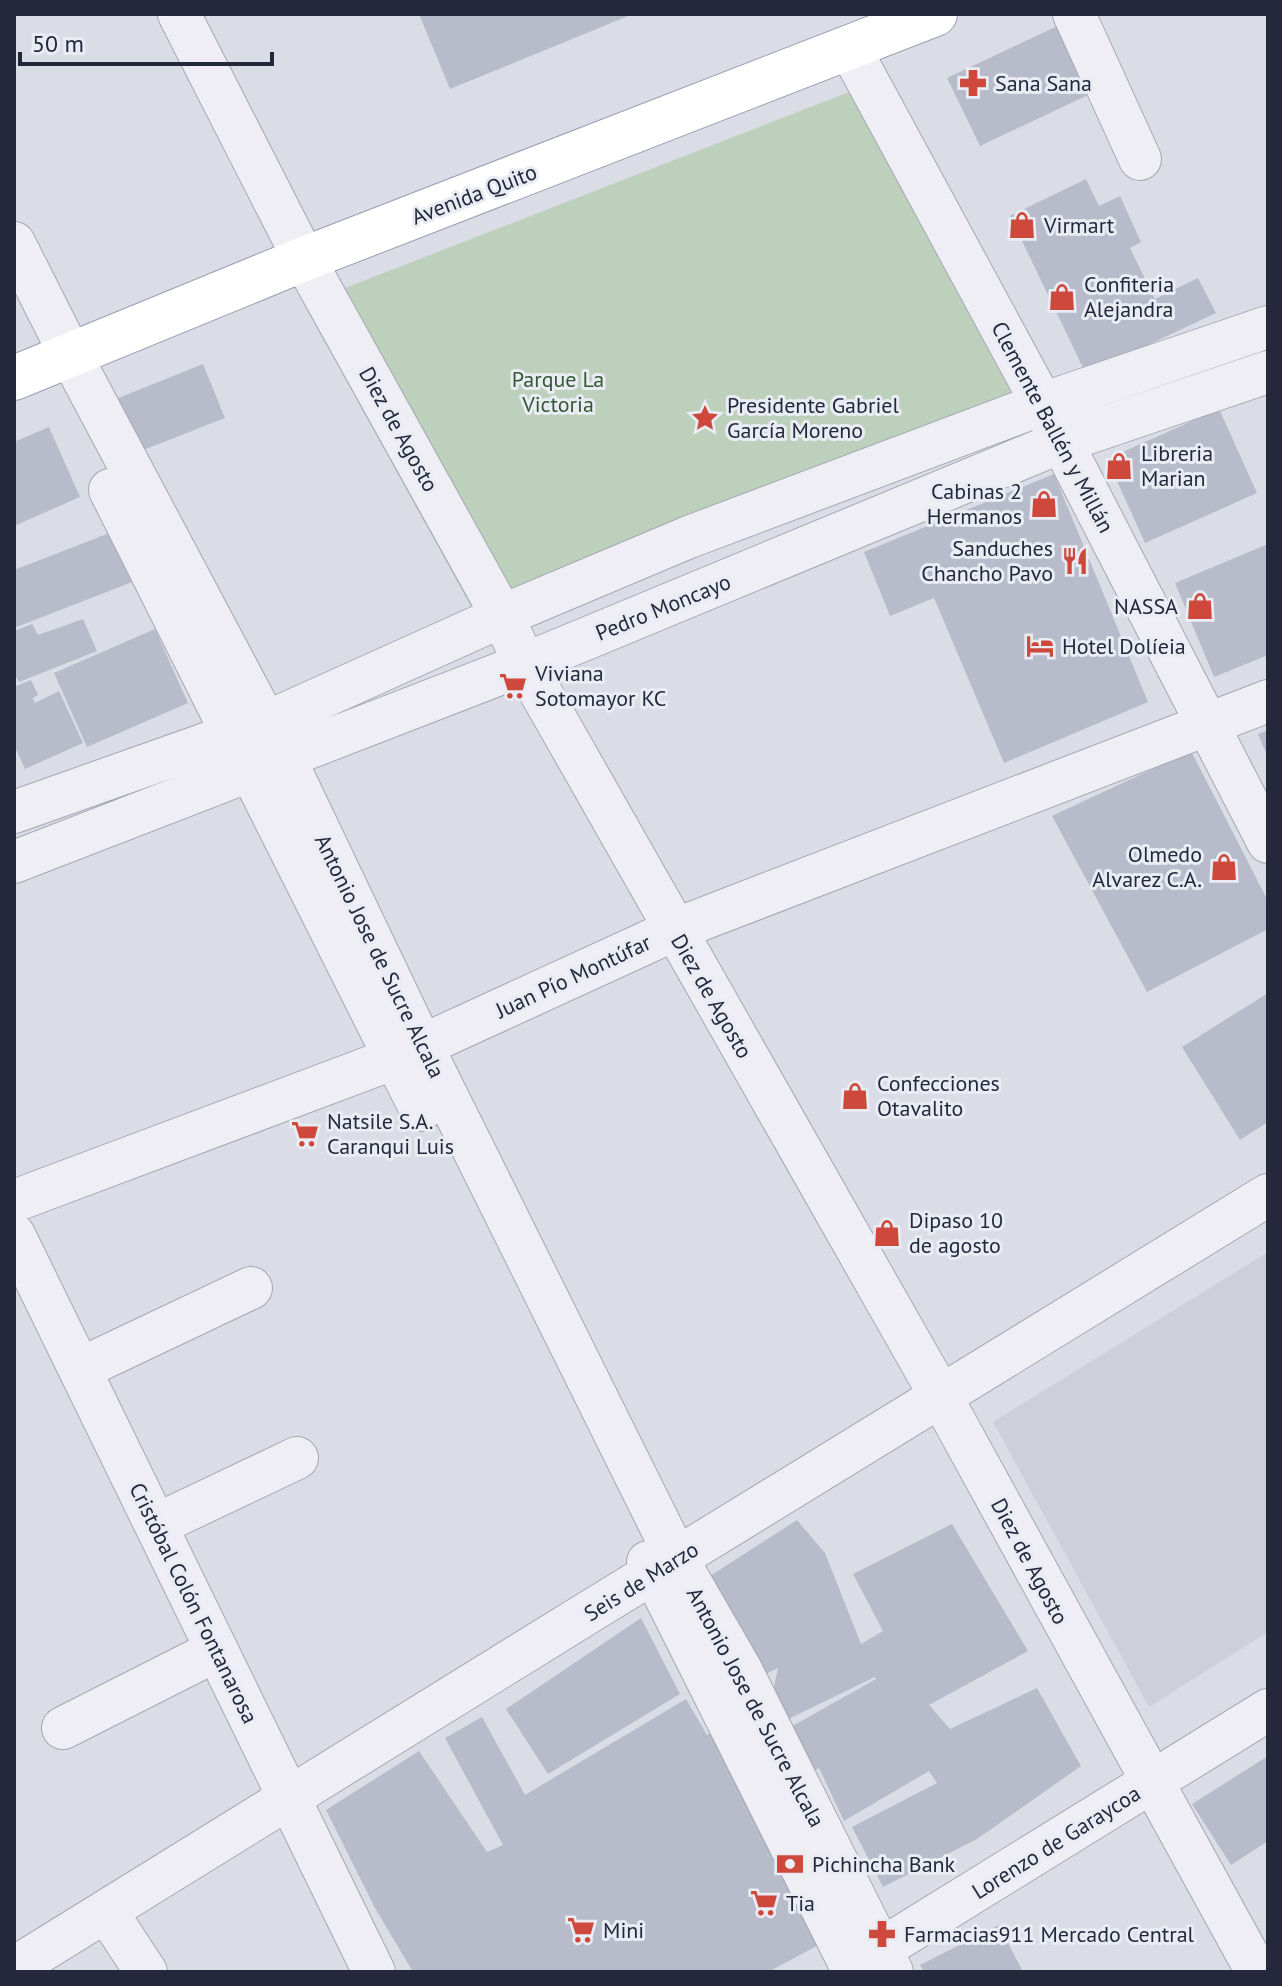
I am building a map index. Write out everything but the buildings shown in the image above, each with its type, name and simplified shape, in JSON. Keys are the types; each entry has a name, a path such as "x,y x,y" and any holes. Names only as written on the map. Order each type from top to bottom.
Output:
{"main road":[{"name":"Avenida Quito","path":"44,365 304,259 841,31 935,14"}],"street":[{"name":"Diez de Agosto","path":"179,14 304,259 502,616 525,664 940,1395 1257,1972"},
{"path":"1074,14 1140,159"},
{"name":"Clemente Ballén y Millán","path":"841,31 1042,404 1268,842"},
{"name":"Antonio Jose de Sucre Alcala","path":"14,243 44,365"},
{"name":"Antonio Jose de Sucre Alcala","path":"14,299 44,365 258,747 666,1566 741,1670 864,1966"},
{"name":"Pedro Moncayo","path":"14,862 258,747 502,616 689,537 1042,404 1268,327"},
{"name":"Pedro Moncayo","path":"14,812 258,747 525,664 1061,442 1268,372"},
{"name":"Juan Pío Montúfar","path":"14,1201 408,1052 674,930 1268,701"},
{"name":"Seis de Marzo","path":"14,1968 1268,1195"},
{"name":"Cristóbal Colón Fontanarosa","path":"14,1235 374,1972"},
{"path":"80,1369 251,1288"},
{"path":"156,1525 297,1458"},
{"path":"63,1728 217,1650"},
{"name":"Lorenzo de Garaycoa","path":"864,1966 1268,1710"},
{"path":"106,1911 146,1972"}],"shaded area":[{"path":"1268,1252 1268,1632 1149,1707 993,1422"}],"green space":[{"name":"Parque La Victoria","path":"849,92 1015,400 474,612 304,304"}],"place":[{"name":"Sana Sana","path":"973,83"},
{"name":"Virmart","path":"1022,225"},
{"name":"Confiteria Alejandra","path":"1062,297"},
{"name":"Presidente Gabriel García Moreno","path":"705,418"},
{"name":"Libreria Marian","path":"1119,466"},
{"name":"Cabinas 2 Hermanos","path":"1044,504"},
{"name":"Sanduches Chancho Pavo","path":"1075,561"},
{"name":"NASSA","path":"1200,606"},
{"name":"Hotel Dolíeia","path":"1040,646"},
{"name":"Viviana Sotomayor KC","path":"513,686"},
{"name":"Olmedo Alvarez C.A.","path":"1224,867"},
{"name":"Confecciones Otavalito","path":"855,1096"},
{"name":"Natsile S.A. Caranqui Luis","path":"305,1134"},
{"name":"Dipaso 10 de agosto","path":"887,1233"},
{"name":"Pichincha Bank","path":"790,1864"},
{"name":"Tia","path":"764,1903"},
{"name":"Mini","path":"581,1930"},
{"name":"Farmacias911 Mercado Central","path":"882,1934"}]}
